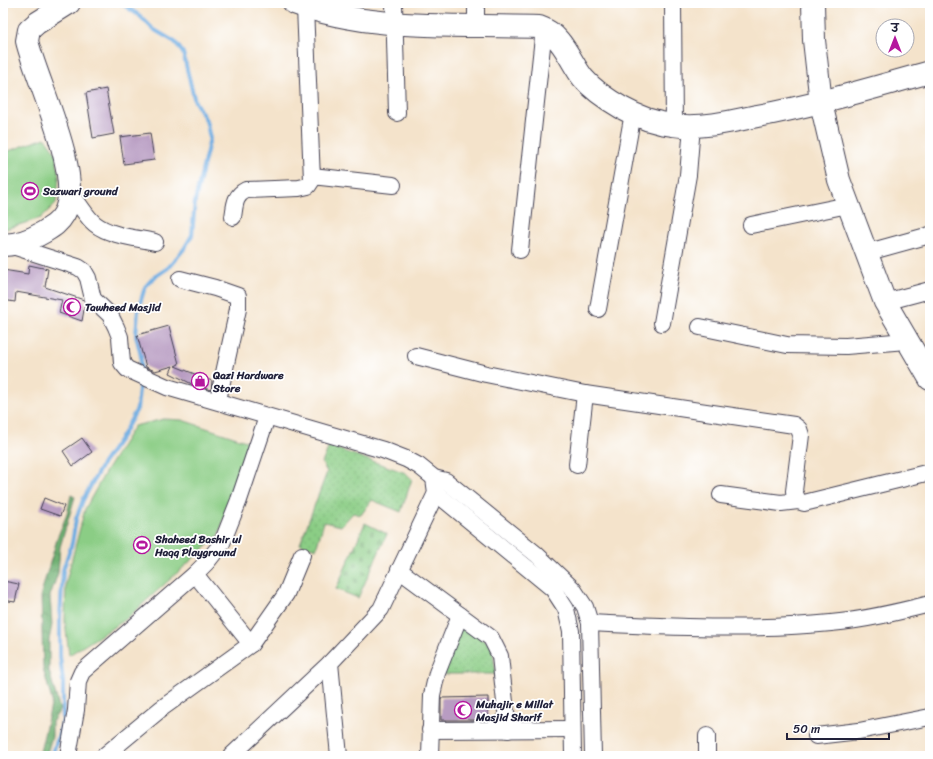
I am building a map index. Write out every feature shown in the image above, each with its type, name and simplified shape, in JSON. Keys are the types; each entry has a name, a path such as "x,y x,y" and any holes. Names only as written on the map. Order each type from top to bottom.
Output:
{"street":[{"path":"6,245 36,237 55,226 65,213 68,194 68,177 53,115 27,41 30,30 37,23 69,3"},
{"path":"476,3 476,25"},
{"path":"662,323 686,187 683,126 673,3"},
{"path":"813,3 814,40 821,103 839,180 884,302 930,379"},
{"path":"233,217 236,198 240,193 246,190 299,188 308,186 312,176 306,80 299,5 394,14 476,25 544,28 557,37 583,78 599,93 651,122 683,126 729,122 821,103 930,72"},
{"path":"394,14 397,113"},
{"path":"520,250 544,28"},
{"path":"598,309 633,113"},
{"path":"312,176 393,185"},
{"path":"68,194 84,208 96,224 107,230 155,242"},
{"path":"751,225 848,205"},
{"path":"865,253 930,235"},
{"path":"6,245 78,267 84,271 88,278 94,299 110,314 120,337 122,363 127,370 167,386 218,400 267,417 383,450 419,466 435,486 552,589 566,609 571,631 573,756"},
{"path":"180,279 215,288 238,296 238,309 218,400"},
{"path":"884,302 930,290"},
{"path":"700,328 787,345 846,346 906,341"},
{"path":"416,356 486,374 585,394 794,425 799,429 801,435 794,490 798,501"},
{"path":"577,465 585,394"},
{"path":"68,756 76,710 78,681 82,672 194,574 207,562 222,543 239,500 267,417"},
{"path":"721,495 781,503 798,501 804,503 930,472"},
{"path":"231,756 330,663 381,609 435,486 446,481 536,554 572,589 585,607 590,623 593,756"},
{"path":"104,756 162,708 251,644 286,594 302,556"},
{"path":"399,570 491,638 497,646 500,656 508,730"},
{"path":"194,574 251,644"},
{"path":"590,623 659,626 786,626 832,623 891,614 930,604"},
{"path":"430,756 432,695 437,673 460,615"},
{"path":"330,663 339,756"},
{"path":"816,736 859,731 930,717"},
{"path":"430,730 572,729"},
{"path":"707,736 707,756"}],"green space":[{"name":"Sazwari ground","path":"45,138 56,153 59,178 56,203 41,218 3,230 3,153"},
{"name":"Shaheed Bashir ul Haqq Playground","path":"164,419 182,420 252,443 218,536 125,620 69,655 65,622 66,582 85,509 106,471 134,426"},
{"path":"329,446 406,473 412,479 401,512 372,500 361,515 353,513 341,526 324,522 316,549 300,544 327,472 322,463"},
{"path":"71,495 75,497 60,547 58,573 50,596 52,625 49,640 49,671 60,710 52,722 52,737 46,756 39,756 52,701 43,668 41,593 58,536 67,514"},
{"path":"365,523 387,534 358,598 336,589"},
{"path":"461,623 492,646 496,674 442,674"}],"building":[{"path":"106,89 114,134 93,138 86,93"},
{"path":"150,133 154,160 124,164 120,137"},
{"path":"29,265 48,269 45,287 84,300 85,304 82,321 59,313 62,300 16,292 15,302 3,300 3,270 28,274"},
{"path":"169,326 179,364 175,366 212,381 211,390 196,386 170,373 173,366 155,371 146,367 137,335"},
{"path":"82,438 92,452 73,466 63,451"},
{"path":"44,498 64,506 60,516 40,509"},
{"path":"3,581 19,584 15,602 3,600"},
{"name":"Muhajir e Millat Masjid Sharif","path":"488,697 488,720 441,720 441,698"}],"waterway":[{"path":"121,3 140,16 153,29 175,42 183,53 195,102 206,120 210,138 195,201 192,235 184,249 168,268 153,278 145,287 138,310 136,335 141,356 140,372"},
{"path":"52,756 63,721 63,682 60,656 60,617 63,570 72,543 76,519 83,500 103,463 122,436 137,409 140,378"}],"place":[{"name":"Sazwari ground","path":"30,191"},
{"name":"Tawheed Masjid","path":"72,307"},
{"name":"Qazi Hardware Store","path":"200,381"},
{"name":"Shaheed Bashir ul Haqq Playground","path":"142,545"},
{"name":"Muhajir e Millat Masjid Sharif","path":"463,710"}]}
